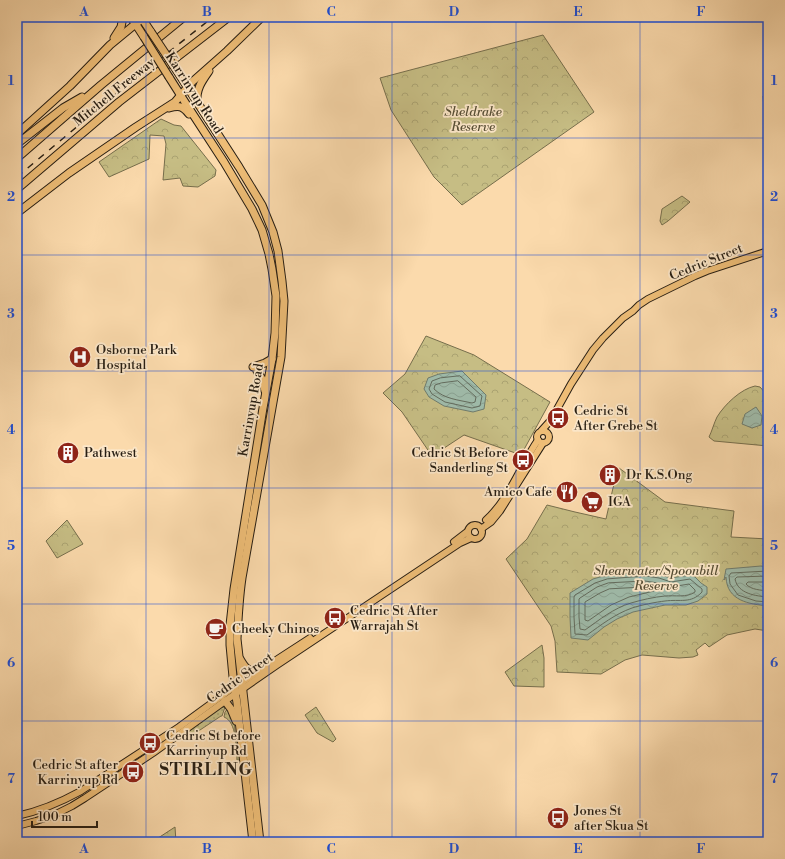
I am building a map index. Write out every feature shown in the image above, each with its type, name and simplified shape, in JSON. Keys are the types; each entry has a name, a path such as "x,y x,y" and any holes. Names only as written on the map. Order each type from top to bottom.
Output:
{"highway":[{"path":"110,45 120,29 122,17"},
{"name":"Mitchell Freeway","path":"17,158 101,85 184,17"},
{"name":"Mitchell Freeway","path":"17,189 119,102 229,17"},
{"path":"17,213 68,173 129,131 175,102 187,87 262,17"},
{"path":"17,134 70,86 133,20 143,18"},
{"name":"Karrinyup Road","path":"143,18 239,167 262,206 273,232 279,258 284,302 282,344 279,370 239,598 237,639 260,842"},
{"name":"Karrinyup Road","path":"133,20 244,194 252,209 262,230 272,269 276,296 275,333 272,359 231,614 230,640 252,842"},
{"path":"197,102 198,90 202,80 219,58"},
{"path":"17,144 63,108 101,85"},
{"path":"163,110 176,106 182,107 203,129"},
{"path":"262,206 258,205 256,209 262,230"},
{"path":"266,395 262,379 255,369 272,359"},
{"path":"238,652 244,666 249,670 256,672"},
{"path":"225,701 233,712 240,735"}],"main road":[{"name":"Cedric Street","path":"551,420 548,439 546,442 540,441 537,438 538,432 542,430 551,420 581,368 600,341 623,318 639,305 707,271 768,251"},
{"path":"542,430 546,431 548,434"},
{"name":"Cedric Street","path":"480,528 491,522 500,511 540,441"},
{"name":"Cedric Street","path":"472,525 477,525 480,528 481,534 479,538 475,539 469,535 468,528 472,525"},
{"name":"Cedric Street","path":"242,685 256,672 469,535"},
{"name":"Cedric Street","path":"17,816 29,814 47,807 69,798 81,791 242,685 312,641 460,543 469,535"},
{"name":"Cedric Street","path":"17,826 54,815 72,806 137,764 182,732 225,701 235,690"},
{"path":"179,726 182,732"},
{"path":"133,758 137,764"}],"green space":[{"name":"Sheldrake Reserve","path":"543,35 594,112 462,205 434,177 391,110 380,78"},
{"path":"768,95 768,120 765,121 763,96"},
{"path":"161,119 174,125 181,126 216,170 215,176 198,187 183,186 180,178 163,180 166,144 164,136 150,135 149,159 109,177 99,162"},
{"path":"682,196 690,202 662,225 660,221 662,209"},
{"path":"426,336 474,355 550,402 521,455 464,435 432,456 402,412 383,393 405,374"},
{"path":"755,386 760,387 768,396 768,446 714,441 709,437 717,417 724,407 744,390"},
{"name":"Shearwater/Spoonbill Reserve","path":"619,468 665,502 734,511 731,537 768,539 768,631 755,629 727,635 709,647 705,643 696,650 698,655 693,657 679,658 642,655 625,660 601,674 557,672 555,641 551,626 506,559 527,539 547,505 606,519"},
{"path":"67,520 83,544 57,558 46,541"},
{"path":"542,645 544,658 544,687 514,686 505,672"},
{"path":"225,707 222,716 194,734 187,735 187,732 218,708"},
{"path":"316,707 336,739 333,742 317,733 305,715"},
{"path":"228,708 234,720 237,750 240,758 239,760 237,760 234,730 228,720 224,717"},
{"path":"175,827 176,842 152,842"}],"water":[{"path":"462,371 486,395 484,409 473,412 444,406 429,397 424,389 428,378 439,374"},
{"path":"756,407 762,416 761,425 752,428 742,424 745,414"},
{"path":"761,566 768,567 768,606 740,600 730,591 727,585 726,577 724,580 726,569"},
{"path":"646,572 671,578 690,575 695,577 707,587 707,594 698,601 686,605 665,605 633,612 604,627 588,640 571,638 570,593 593,579 607,575"}],"railway":[{"path":"17,177 122,89 213,17"}],"place":[{"name":"Osborne Park Hospital","path":"80,357"},
{"name":"Cedric St After Grebe St","path":"558,418"},
{"name":"Pathwest","path":"68,453"},
{"name":"Cedric St Before Sanderling St","path":"523,460"},
{"name":"Dr K.S.Ong","path":"610,475"},
{"name":"Amico Cafe","path":"567,492"},
{"name":"IGA","path":"592,502"},
{"name":"Cedric St After Warrajah St","path":"335,618"},
{"name":"Cheeky Chinos","path":"216,629"},
{"name":"Cedric St before Karrinyup Rd","path":"150,743"},
{"name":"Cedric St after Karrinyup Rd","path":"133,772"},
{"name":"Jones St after Skua St","path":"558,818"}],"district":[{"name":"STIRLING","path":"206,770"}]}
